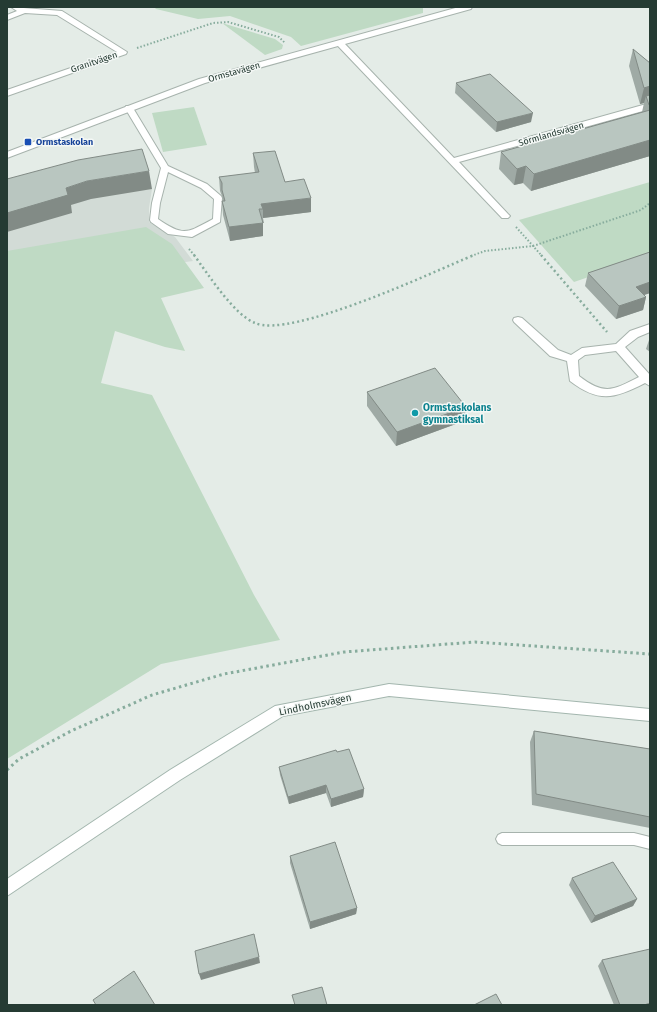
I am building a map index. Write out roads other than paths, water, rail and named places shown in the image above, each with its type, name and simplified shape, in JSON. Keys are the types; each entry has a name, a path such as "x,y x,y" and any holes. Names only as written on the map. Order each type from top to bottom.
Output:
{"street":[{"name":"Granitvägen","path":"7,93 123,52 59,14 24,10 15,7"},
{"name":"Ormstavägen","path":"7,155 202,81 468,7"},
{"path":"7,18 24,10"},
{"path":"339,42 505,216"},
{"name":"Sörmlandsvägen","path":"453,161 650,106"},
{"path":"518,320 554,353 572,359"},
{"path":"572,359 582,352 619,346 634,334 650,328"},
{"path":"572,359 574,378 585,387 600,395 622,391 648,380 619,346"},
{"name":"Lindholmsvägen","path":"7,888 175,775 280,710 389,690 650,715"}],"lane":[{"path":"129,108 165,168 204,186 218,198 217,220 192,234 171,232 154,220 156,203 165,168"},
{"path":"502,839 634,839 650,843"}],"place":[{"name":"Ormstaskolan","path":"28,142"},
{"name":"Ormstaskolans gymnastiksal","path":"415,413"}]}
